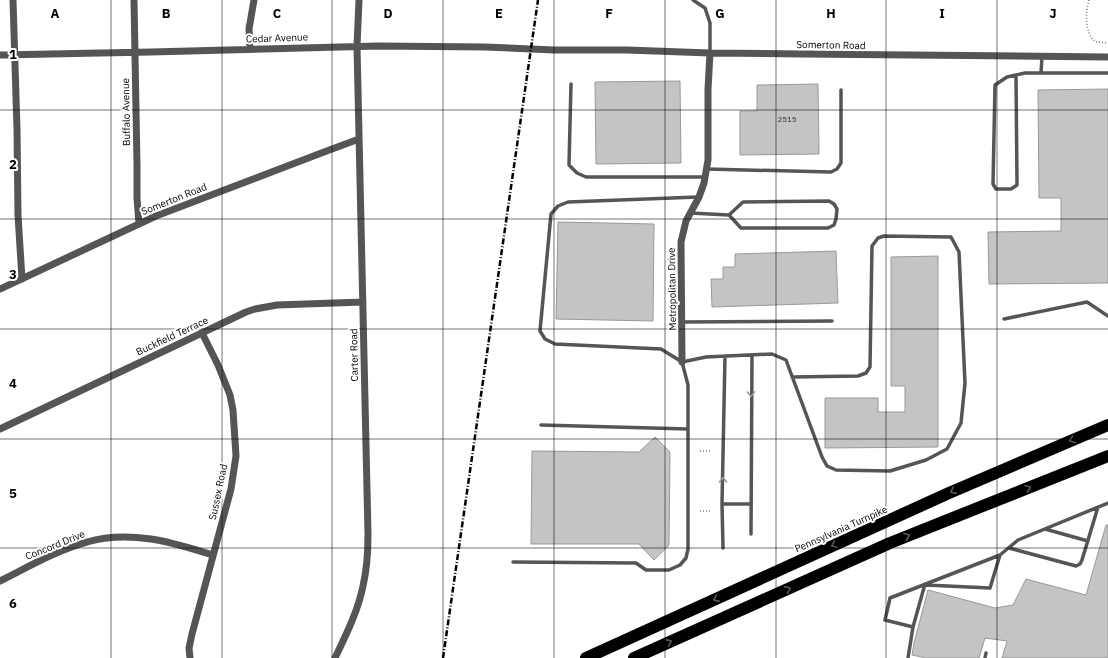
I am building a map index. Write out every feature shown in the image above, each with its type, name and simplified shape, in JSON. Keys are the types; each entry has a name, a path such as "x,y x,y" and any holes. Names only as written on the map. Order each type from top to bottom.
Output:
{"highway":[{"name":"Pennsylvania Turnpike","path":"586,658 949,493 1108,425"},
{"path":"634,658 890,543 1108,456"}],"street":[{"path":"13,0 18,215 22,279"},
{"name":"Buffalo Avenue","path":"134,0 137,198 139,224"},
{"path":"250,49 249,29 254,0"},
{"name":"Carter Road","path":"335,658 347,633 360,599 368,554 362,216 359,139 359,0"},
{"name":"Cedar Avenue","path":"0,54 151,52 358,46 554,50"},
{"name":"Somerton Road","path":"554,50 1108,57"},
{"name":"Metropolitan Drive","path":"682,362 681,242 686,221 699,197 706,177 708,160 708,89 710,53"},
{"name":"Somerton Road","path":"0,289 156,216 359,139"},
{"name":"Buckfield Terrace","path":"0,429 246,312 255,309 277,306 363,302"},
{"name":"Sussex Road","path":"189,658 189,648 192,634 234,475 236,456 233,410 230,395 226,382 202,333"},
{"name":"Concord Drive","path":"0,581 53,555 78,545 97,540 119,538 152,539 214,555"}],"lane":[{"path":"693,0 705,8 710,23 710,53"},
{"path":"1041,73 1042,57"},
{"path":"1016,75 1017,185 1011,189 996,189 993,184 995,85 1008,77 1016,75 1026,73 1108,73"},
{"path":"571,84 569,165 577,173 586,177 706,177"},
{"path":"707,169 831,172 837,169 841,163 841,90"},
{"path":"699,197 568,202 558,206 551,214 540,331 545,339 555,344 660,349 682,362 706,357 772,354 786,360 792,377 822,457 827,466 836,470 890,471 926,460 947,449 961,423 965,383 959,252 951,237 884,236 878,238 872,246 870,367 866,373 858,376 792,377"},
{"path":"690,213 730,215 741,228 828,228 834,225 837,209 834,204 829,201 743,202 730,215"},
{"path":"1004,319 1087,302 1108,316"},
{"path":"682,322 832,321"},
{"path":"751,534 752,355"},
{"path":"723,548 722,504 725,356"},
{"path":"513,562 636,563 646,570 669,570 680,565 686,558 688,549 688,385 682,362"},
{"path":"541,424 688,429"},
{"path":"913,627 885,620 890,598 1000,555 1018,540 1108,503"},
{"path":"722,504 751,504"},
{"path":"1008,548 1076,566 1080,564 1082,560 1098,507"},
{"path":"1044,529 1088,541"},
{"path":"925,584 990,588 1000,555"},
{"path":"908,658 913,627 925,584"},
{"path":"984,658 986,653"}],"path":[{"path":"1089,0 1086,10 1090,36 1096,42 1108,43"},
{"path":"700,451 710,451"},
{"path":"700,511 710,511"}],"building":[{"path":"680,81 681,163 596,164 595,82"},
{"path":"818,84 819,154 740,155 740,111 757,111 757,85"},
{"path":"1108,89 1108,283 989,284 988,232 1061,231 1061,198 1039,198 1038,90"},
{"path":"558,222 654,224 653,321 556,319"},
{"path":"836,251 838,303 712,307 711,279 723,279 723,267 735,267 735,254"},
{"path":"938,256 938,447 825,448 825,398 878,398 878,412 905,412 905,386 891,386 891,257"},
{"path":"655,437 670,452 669,545 654,560 639,544 531,544 532,451 639,452"},
{"path":"1106,525 1108,525 1108,658 1002,658 1007,641 985,638 979,658 926,658 912,655 928,590 995,608 1013,605 1026,579 1086,595"}],"railway":[{"path":"443,658 538,0"}]}
